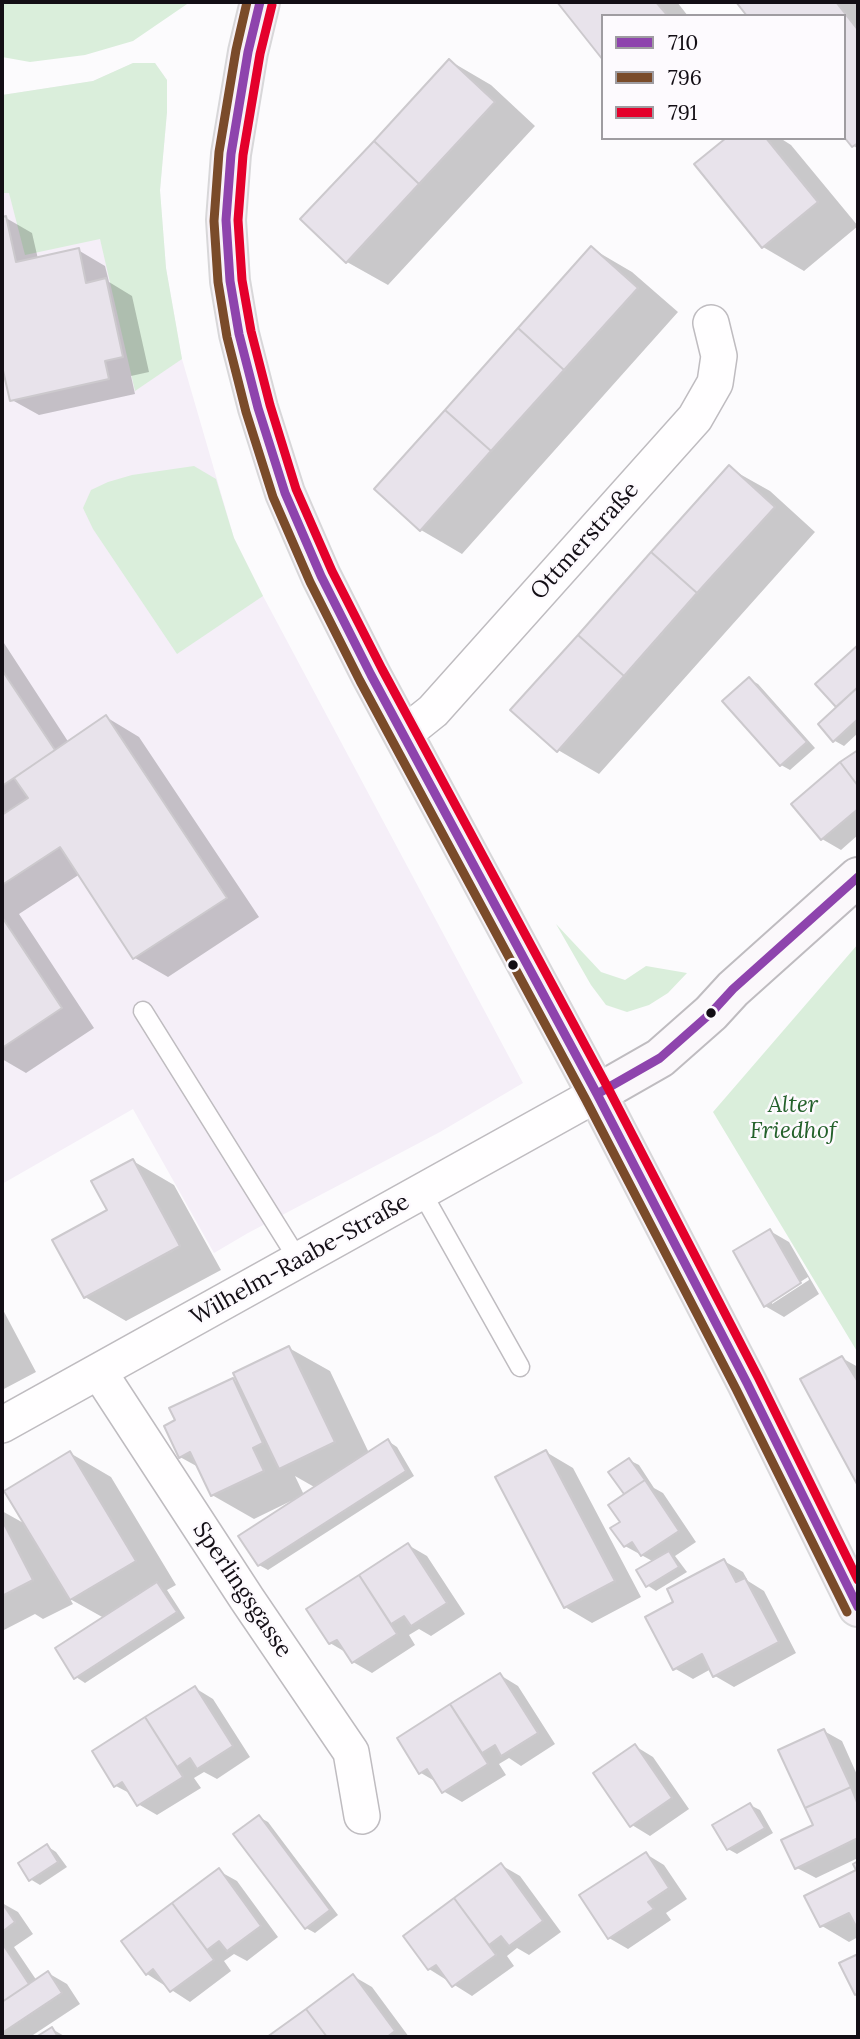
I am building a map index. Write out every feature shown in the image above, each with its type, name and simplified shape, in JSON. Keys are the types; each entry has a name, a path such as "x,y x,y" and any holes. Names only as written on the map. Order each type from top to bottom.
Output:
{"main road":[{"path":"260,2 248,52 231,155 226,220 230,281 239,334 258,408 285,493 321,576 402,734 597,1094 747,1383 858,1607"},
{"path":"597,1094 660,1058 858,877"}],"street":[{"name":"Ottmerstraße","path":"402,734 433,711 695,418 715,383 719,356 711,323"},
{"name":"Wilhelm-Raabe-Straße","path":"2,1425 597,1094"},
{"name":"Sperlingsgasse","path":"99,1372 247,1600 351,1752 362,1816"}],"lane":[{"path":"143,1011 299,1261"},
{"path":"421,1191 520,1367"}],"shaded area":[{"path":"133,63 155,63 167,80 160,191 166,268 182,359 234,538 523,1083 440,1132 214,1253 133,1109 2,1184 2,95 93,81"}],"green space":[{"path":"2,2 190,2 133,41 85,55 30,62 2,57"},
{"path":"133,63 155,63 167,80 160,190 166,268 182,359 135,391 100,239 25,255 9,193 2,193 2,95 93,81"},
{"path":"194,466 216,479 234,538 263,596 177,654 93,529 83,508 91,490 108,482 132,475"},
{"path":"556,924 601,972 625,980 646,966 687,973 668,993 649,1005 627,1012 606,1005 591,985"},
{"name":"Alter Friedhof","path":"858,944 858,1353 713,1112"}],"building":[{"path":"557,2 656,2 666,14 601,14 601,57"},
{"path":"736,2 836,2 845,14 745,14"},
{"path":"846,15 858,30 858,143 852,147 846,140"},
{"path":"449,59 495,102 419,184 374,141"},
{"path":"724,140 768,140 818,202 762,248 694,164"},
{"path":"374,141 419,184 346,263 300,219"},
{"path":"6,216 16,262 79,248 86,283 106,278 123,357 105,361 109,379 10,401 2,366 2,217"},
{"path":"591,246 638,288 564,370 518,328"},
{"path":"518,328 564,370 491,451 445,410"},
{"path":"445,410 491,451 420,531 374,489"},
{"path":"729,465 775,507 697,593 651,552"},
{"path":"651,552 697,593 624,676 578,635"},
{"path":"578,635 624,676 557,752 510,710"},
{"path":"858,645 858,687 836,707 815,684"},
{"path":"2,670 55,750 2,786"},
{"path":"749,677 807,742 780,766 722,701"},
{"path":"858,687 858,719 833,742 818,724"},
{"path":"106,715 227,898 133,959 60,847 2,885 2,815 28,798 14,778"},
{"path":"858,750 858,786 840,762"},
{"path":"840,762 858,786 858,809 821,840 791,804"},
{"path":"2,917 62,1008 2,1048"},
{"path":"133,1159 180,1246 84,1298 52,1240 107,1210 91,1181"},
{"path":"770,1229 801,1283 764,1307 733,1251"},
{"path":"289,1346 335,1442 279,1469 233,1373"},
{"path":"842,1356 858,1382 858,1486 800,1379"},
{"path":"233,1378 263,1443 253,1448 264,1471 211,1496 190,1452 179,1458 164,1426 175,1420 169,1408"},
{"path":"388,1439 406,1471 258,1566 238,1536"},
{"path":"546,1450 615,1581 564,1608 495,1477"},
{"path":"70,1451 136,1561 70,1600 4,1491"},
{"path":"629,1458 645,1480 624,1494 608,1472"},
{"path":"645,1480 679,1531 641,1556 632,1542 624,1547 610,1528 620,1522 608,1505"},
{"path":"2,1520 33,1580 2,1596"},
{"path":"408,1543 447,1603 411,1626 404,1616 391,1624 359,1575"},
{"path":"669,1551 679,1567 646,1587 636,1570"},
{"path":"724,1559 736,1582 745,1578 779,1642 713,1677 702,1654 673,1670 645,1617 673,1602 667,1589"},
{"path":"359,1575 397,1634 352,1663 337,1640 329,1644 306,1609"},
{"path":"157,1582 177,1612 74,1679 55,1648"},
{"path":"500,1673 538,1733 501,1756 495,1745 482,1753 450,1704"},
{"path":"195,1686 233,1746 197,1769 190,1758 177,1767 145,1717"},
{"path":"450,1704 488,1764 442,1793 427,1769 419,1774 397,1738"},
{"path":"145,1717 183,1777 137,1806 122,1782 114,1787 92,1751"},
{"path":"824,1729 851,1787 805,1808 778,1750"},
{"path":"635,1744 672,1798 630,1827 593,1773"},
{"path":"851,1787 858,1805 858,1838 795,1869 781,1840 813,1825 805,1808"},
{"path":"750,1803 765,1828 727,1850 712,1825"},
{"path":"259,1815 330,1910 305,1929 233,1834"},
{"path":"47,1844 58,1862 29,1881 18,1863"},
{"path":"646,1852 669,1888 648,1902 654,1909 608,1939 579,1895"},
{"path":"858,1861 858,1930 849,1913 820,1927 804,1896 856,1870 853,1864"},
{"path":"501,1863 543,1921 509,1946 501,1936 489,1945 454,1898"},
{"path":"219,1868 261,1926 227,1951 219,1941 207,1950 172,1903"},
{"path":"454,1898 496,1955 452,1987 436,1965 428,1970 403,1936"},
{"path":"2,1903 15,1922 2,1932"},
{"path":"172,1903 214,1960 170,1992 153,1969 146,1975 121,1941"},
{"path":"2,1943 29,1984 2,2002"},
{"path":"858,1954 858,1993 855,1995 839,1963"},
{"path":"48,1971 62,1993 2,2033 2,2002"},
{"path":"353,1974 395,2031 387,2037 327,2037 306,2009"},
{"path":"306,2009 327,2037 267,2037"},
{"path":"52,2027 58,2037 36,2037"}],"transit line":[{"name":"796","path":"247,2 219,152 214,221 218,282 227,337 246,412 273,497 310,582 360,681 586,1100 736,1389 847,1612"},
{"name":"710","path":"260,2 248,52 231,154 226,220 230,281 239,334 258,408 285,493 321,576 371,675 597,1094 747,1383 858,1607"},
{"name":"791","path":"272,5 260,54 243,155 238,220 242,280 251,331 296,489 332,571 382,669 608,1088 758,1377 858,1580"},
{"name":"710","path":"597,1094 660,1058 858,877"}]}
